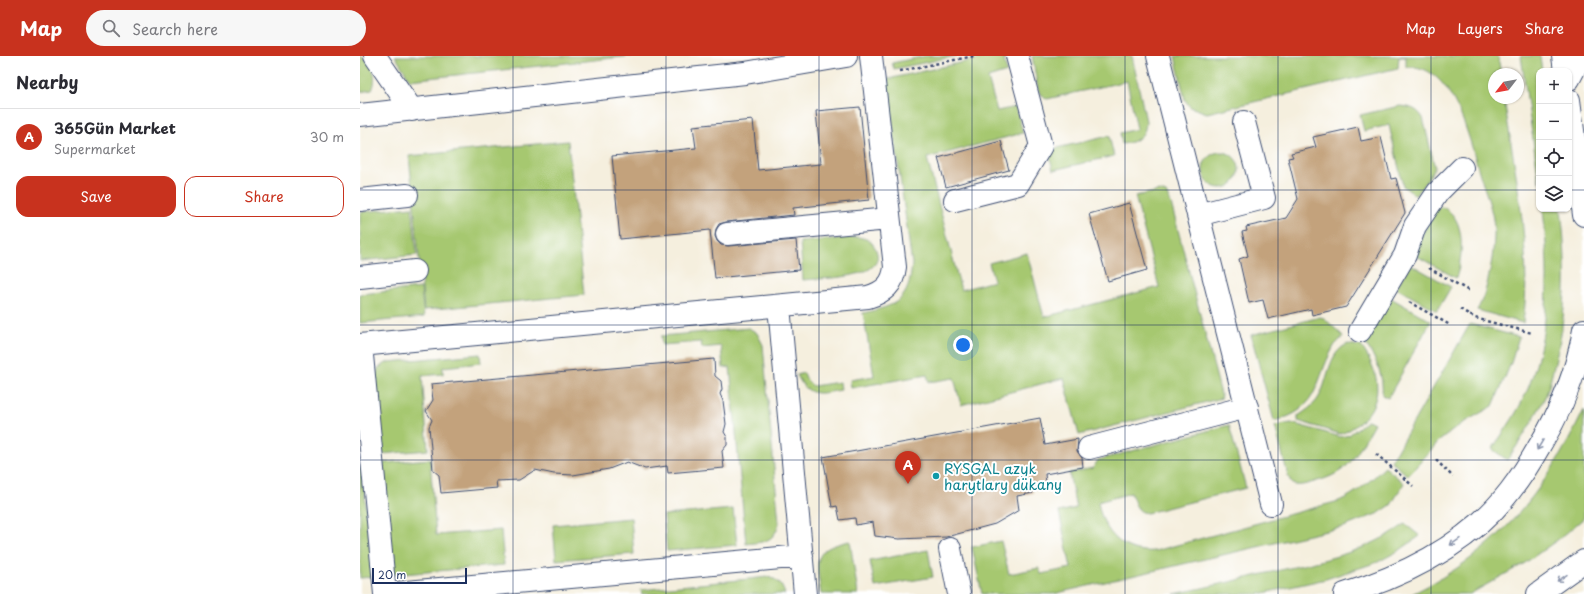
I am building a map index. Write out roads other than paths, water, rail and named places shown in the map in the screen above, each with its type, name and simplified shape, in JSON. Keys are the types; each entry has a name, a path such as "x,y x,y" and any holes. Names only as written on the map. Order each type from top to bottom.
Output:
{"street":[{"path":"375,56 412,110"},
{"path":"360,115 412,110 744,64 846,56"},
{"path":"955,200 1018,184 1041,146 1017,56"},
{"path":"1158,56 1271,504"},
{"path":"1563,56 1565,68"},
{"path":"1572,73 1581,56"},
{"path":"802,556 385,594 361,345 868,298 887,289 893,279 895,268 872,66"},
{"path":"1570,104 1584,215"},
{"path":"1198,215 1264,198 1244,122"},
{"path":"1360,331 1405,255 1415,226 1438,192 1462,168"},
{"path":"360,200 407,195"},
{"path":"727,234 889,219"},
{"path":"360,277 415,271"},
{"path":"779,306 805,594"},
{"path":"1345,594 1397,575 1457,540 1484,519 1510,492 1560,411 1581,349 1584,330"},
{"path":"1089,448 1247,407"},
{"path":"950,549 959,594"},
{"path":"1538,594 1584,561"}],"place":[{"name":"RYSGAL azyk harytlary dükany","path":"936,476"},
{"name":"365Gün Market","path":"908,484"}]}
